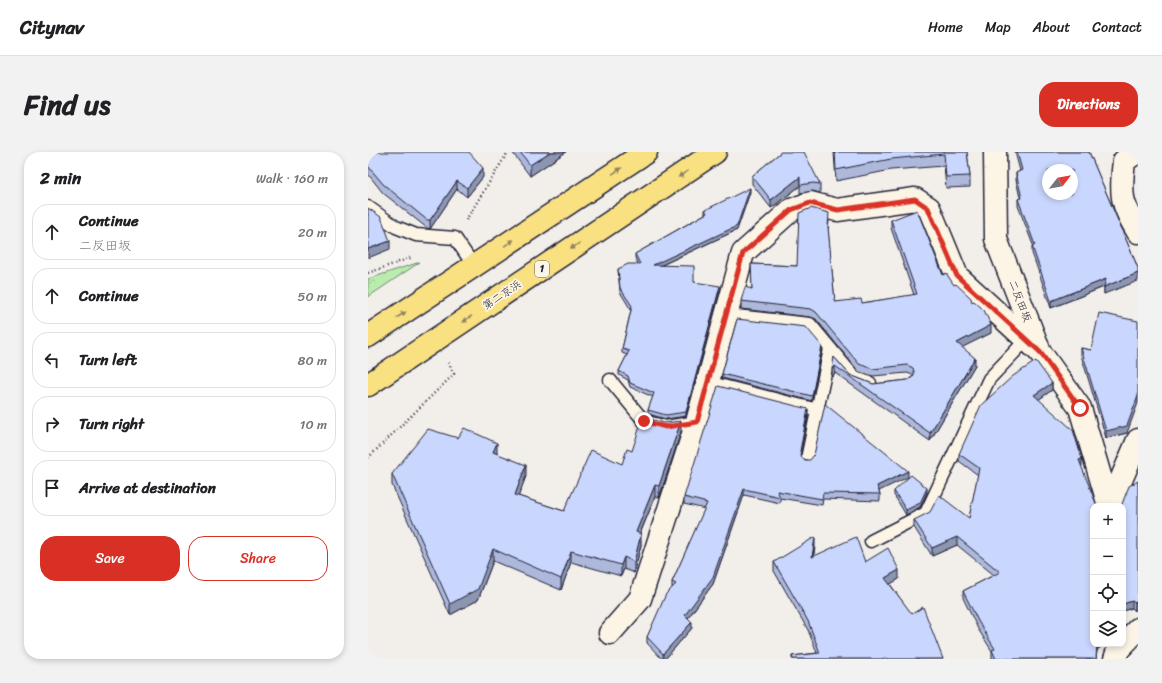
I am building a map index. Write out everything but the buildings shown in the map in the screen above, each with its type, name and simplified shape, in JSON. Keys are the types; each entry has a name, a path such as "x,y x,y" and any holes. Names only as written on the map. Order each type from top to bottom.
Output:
{"highway":[{"path":"368,336 646,152"},
{"name":"第二京浜","path":"368,384 715,152"}],"street":[{"name":"二反田坂","path":"994,152 996,239 1034,345 1080,408 1109,503"},
{"path":"1137,152 1124,161 1121,188 1126,212 1138,232"},
{"path":"610,633 640,599 697,422 743,253 791,210 810,203 838,210 915,199 928,208 957,276 1034,345"},
{"path":"1111,503 1138,440"},
{"path":"1119,653 1138,629"}],"lane":[{"path":"368,207 396,227 416,235 455,238 474,266"},
{"path":"726,315 810,324 855,378 872,384 879,383"},
{"path":"871,541 926,513 989,379 1034,345"},
{"path":"807,459 830,349"},
{"path":"610,380 644,421 666,427 697,422"},
{"path":"707,382 818,410"}],"path":[{"path":"464,223 508,152"},
{"path":"368,273 416,256"},
{"path":"368,458 454,374"}],"green space":[{"path":"420,262 368,297 368,279"}],"route":[{"path":"644,421 666,427 697,422 743,253 791,210 810,203 838,210 915,199 928,208 957,276 1040,352 1080,408"}]}
